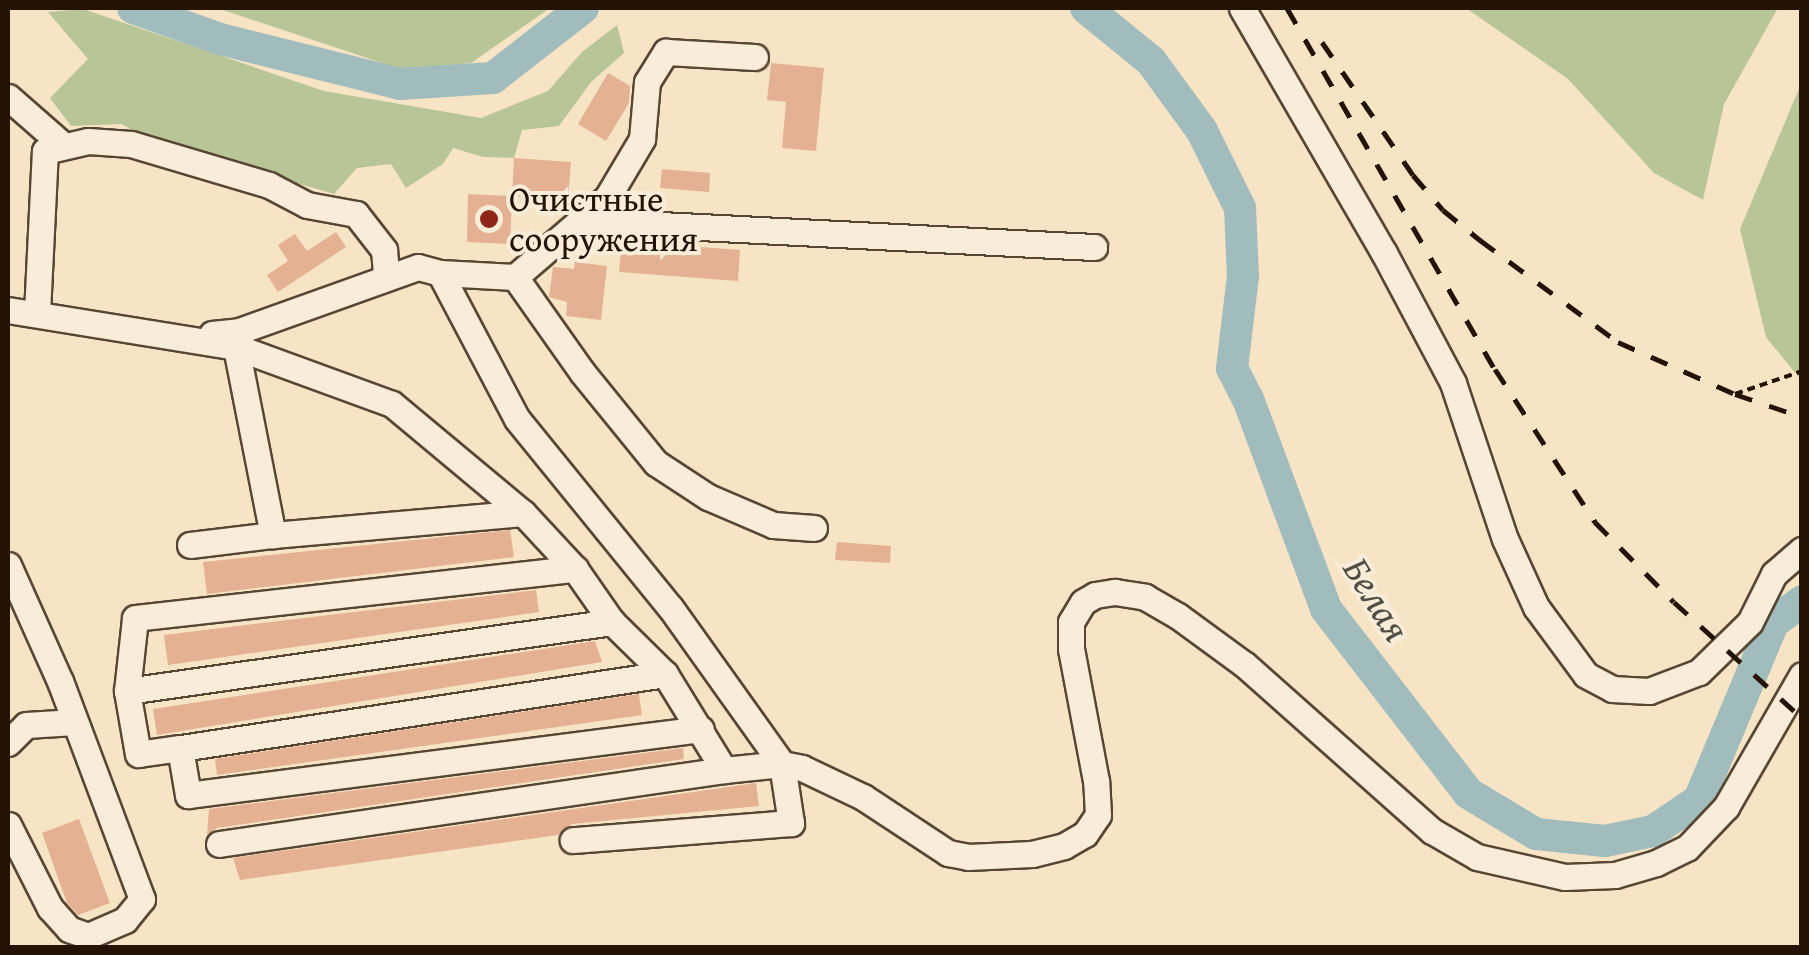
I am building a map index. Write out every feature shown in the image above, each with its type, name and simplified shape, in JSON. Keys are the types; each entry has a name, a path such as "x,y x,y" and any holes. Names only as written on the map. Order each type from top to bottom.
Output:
{"street":[{"path":"1242,8 1384,253 1453,383 1520,573 1536,607 1586,675 1612,689 1649,691 1699,672 1750,622 1774,574 1802,550"},
{"path":"192,336 239,332 386,275 418,267 440,274 514,277 607,198 642,139 646,82 666,52 755,57"},
{"path":"8,97 64,146"},
{"path":"37,313 45,151 88,141 131,144 268,185 307,205 356,214 384,250 386,275"},
{"path":"582,221 1094,247"},
{"path":"440,274 517,419 670,607 782,764 791,823 573,840"},
{"path":"514,277 582,372 656,463 708,497 773,525 814,528"},
{"path":"8,310 192,336 236,346 392,404 523,513 575,568 612,622 665,674 724,770"},
{"path":"236,346 273,534"},
{"path":"190,545 273,534 523,513"},
{"path":"8,565 142,898 125,920 88,936 69,929 50,908 8,826"},
{"path":"575,568 136,618 127,691 138,754 665,674"},
{"path":"219,844 782,764 802,768 863,797 948,853 998,857 1064,846 1086,834 1098,815 1071,622 1082,602 1115,592 1145,597 1245,665 1432,831 1477,858 1565,878 1615,875 1656,863 1687,848 1707,829 1746,773 1802,675"},
{"path":"127,691 612,622"},
{"path":"8,743 26,725 74,722"},
{"path":"180,748 188,795 701,729"}],"path":[{"path":"1735,394 1802,371"}],"green space":[{"path":"217,8 550,8 471,63 403,70"},
{"path":"1466,8 1778,8 1724,104 1703,200 1654,173 1568,79"},
{"path":"83,9 324,91 481,118 548,91 582,52 617,25 624,53 591,82 559,126 522,130 514,158 483,157 453,148 443,164 406,188 391,164 357,168 334,194 146,139 122,124 71,126 50,98 88,59 48,12"},
{"path":"1801,84 1802,380 1766,337 1740,229"}],"building":[{"path":"771,63 824,68 816,151 782,148 786,102 767,100"},
{"path":"608,73 630,86 629,103 606,141 578,124"},
{"path":"514,158 571,162 568,200 512,196"},
{"path":"662,169 710,173 709,192 660,188"},
{"name":"Очистные сооружения","path":"468,194 512,196 510,244 467,242"},
{"path":"336,232 346,247 278,292 267,275 288,261 278,245 295,234 307,251"},
{"path":"622,241 740,250 738,281 619,272"},
{"path":"575,262 607,266 601,320 566,316 567,302 549,297 553,267 574,269"},
{"path":"510,530 514,557 207,594 203,562"},
{"path":"837,542 891,546 890,563 835,560"},
{"path":"536,590 539,612 168,665 164,635"},
{"path":"595,641 602,662 157,735 153,709"},
{"path":"639,694 642,715 217,775 215,759"},
{"path":"683,748 684,759 217,828 207,834 209,809"},
{"path":"756,783 759,806 572,824 558,835 240,880 233,858"},
{"path":"79,819 110,903 78,915 67,903 42,833"}],"waterway":[{"name":"Белая","path":"133,8 220,39 400,84 493,78 583,8"},
{"name":"Белая","path":"1086,8 1151,61 1202,131 1240,208 1243,276 1232,368 1248,399 1326,609 1468,793 1536,834 1605,841 1653,831 1699,800 1773,623 1802,601"}],"railway":[{"path":"1287,8 1495,369 1595,522 1674,602 1802,718"},
{"path":"1322,42 1413,175 1443,210 1480,240 1618,342 1735,394 1802,417"}],"place":[{"name":"Очистные сооружения","path":"489,219"}]}
